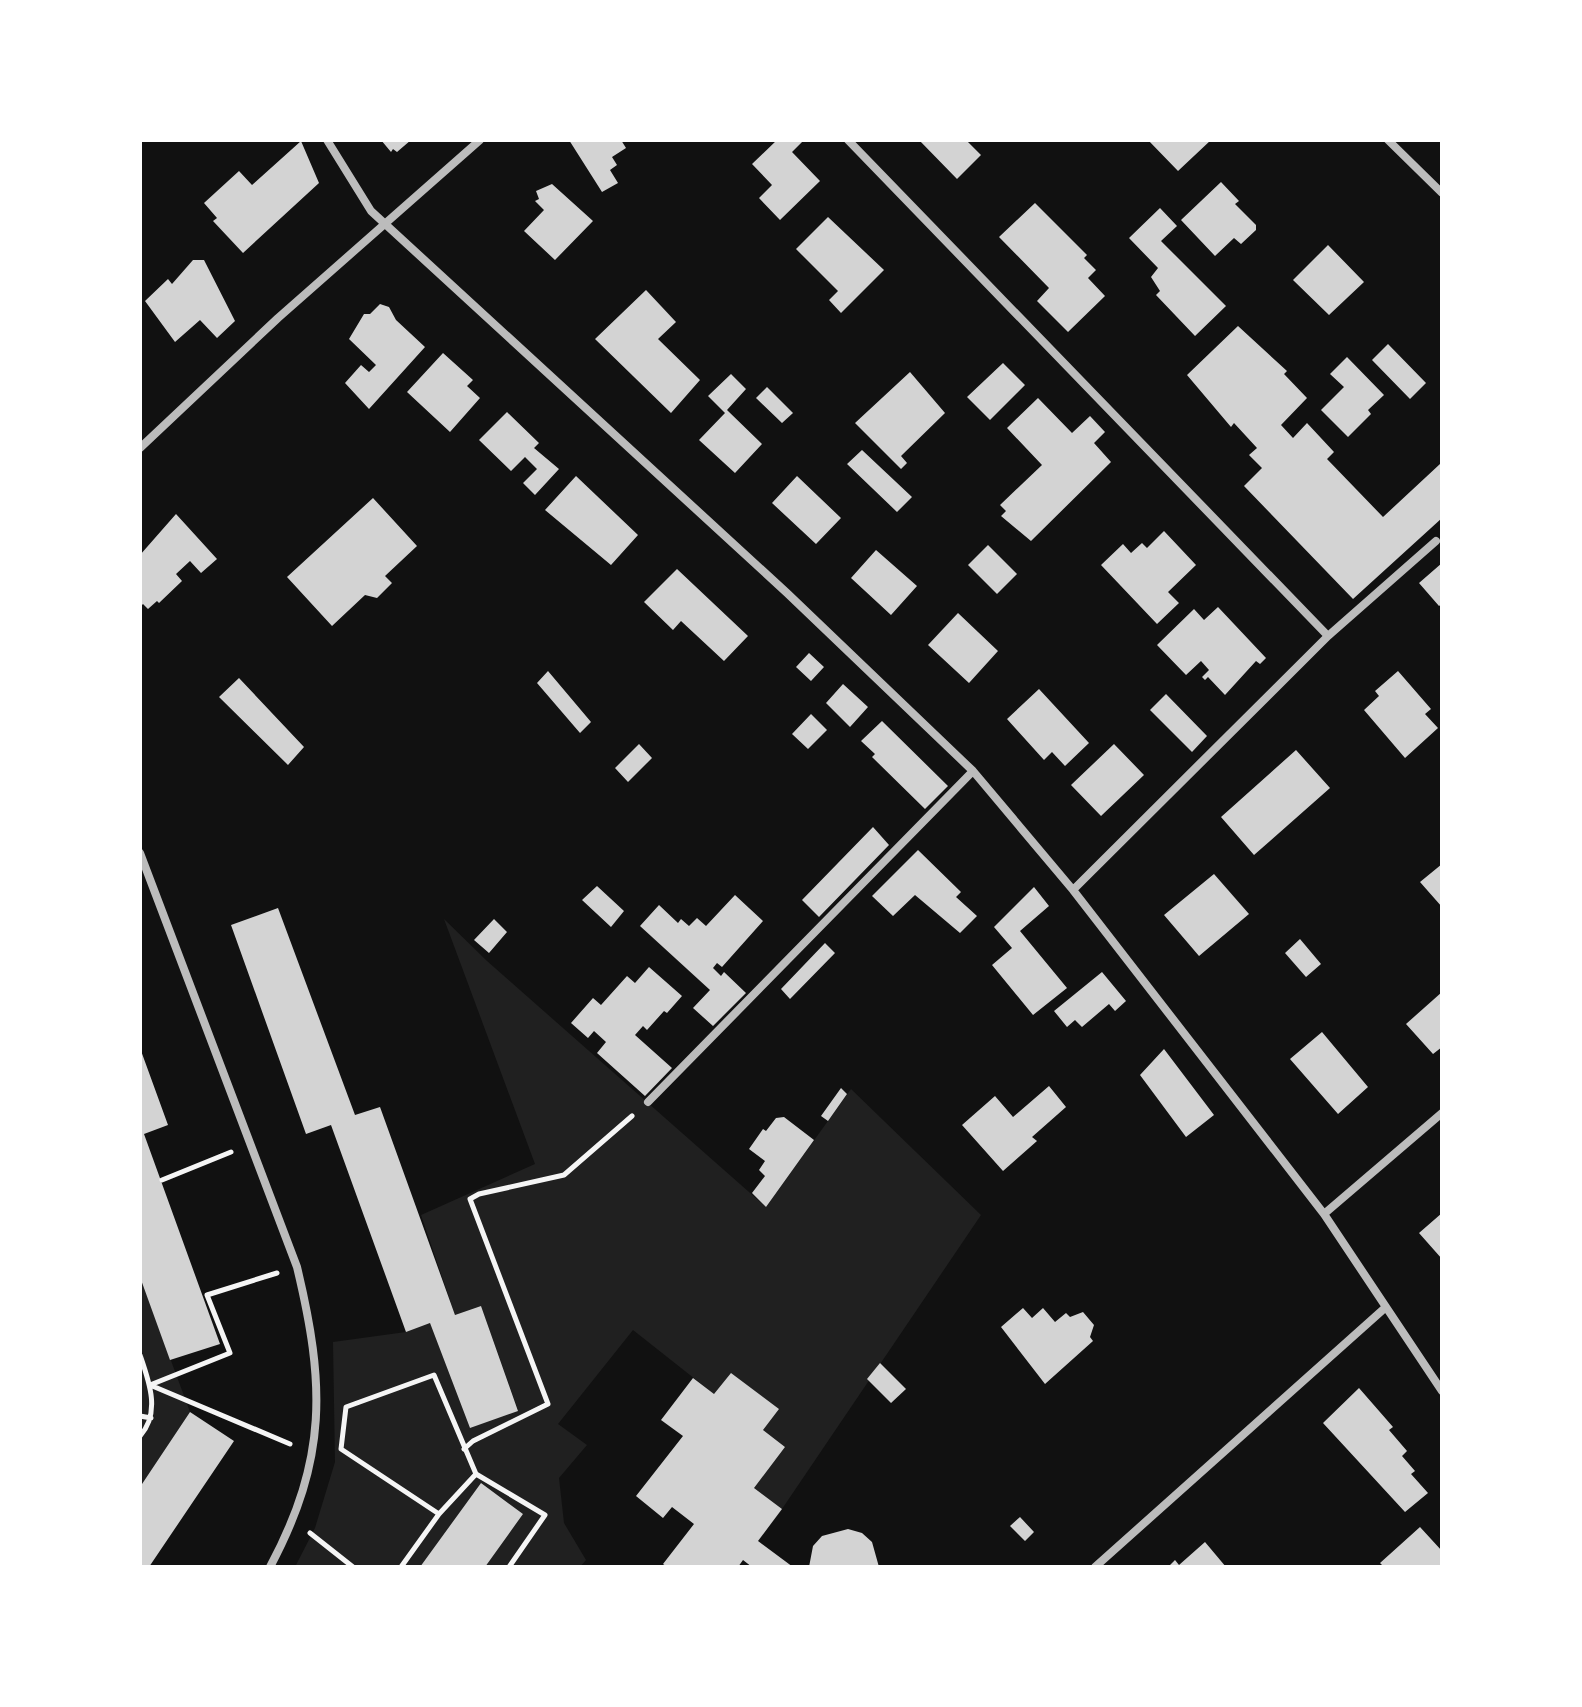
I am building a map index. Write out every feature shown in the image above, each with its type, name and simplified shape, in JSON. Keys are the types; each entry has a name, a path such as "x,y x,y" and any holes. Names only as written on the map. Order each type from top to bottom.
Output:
{"street":[{"path":"327,140 362,201 973,771 1073,890 1324,1214 1442,1391"},
{"path":"140,448 480,140"},
{"path":"848,140 1328,636"},
{"path":"1388,140 1442,193"},
{"path":"1073,890 1328,636 1436,541"},
{"path":"648,1102 973,771"},
{"path":"140,853 297,1267 313,1335 314,1454 295,1521 270,1567"},
{"path":"1324,1214 1442,1113"},
{"path":"1095,1567 1386,1307"}],"path":[{"path":"464,1449 473,1441 548,1404 470,1199 479,1194 564,1175 648,1102"},
{"path":"162,1180 250,1144"},
{"path":"150,1385 230,1353 207,1295 297,1267"},
{"path":"140,1355 150,1385 151,1418 140,1436"},
{"path":"439,1514 341,1449 346,1407 434,1375 476,1474 545,1515 509,1567"},
{"path":"150,1385 314,1454"},
{"path":"140,1416 151,1418"},
{"path":"401,1567 439,1514 476,1474"},
{"path":"295,1521 353,1567"}],"shaded area":[{"path":"444,919 487,961 766,1207 851,1089 981,1215 782,1509 754,1488 785,1447 763,1430 779,1409 731,1374 714,1394 633,1330 558,1424 587,1445 559,1478 564,1523 586,1560 580,1567 485,1567 523,1514 481,1483 420,1567 295,1567 315,1528 335,1462 333,1342 406,1332 430,1323 470,1428 518,1410 481,1306 455,1315 421,1215 535,1164"},
{"path":"140,1277 190,1412 140,1487"}],"building":[{"path":"381,140 411,140 397,152 393,149 391,152"},
{"path":"569,140 621,140 626,148 612,157 617,165 610,170 618,183 602,192"},
{"path":"777,140 804,140 792,152 820,181 780,220 759,198 772,185 752,164"},
{"path":"919,140 966,140 981,155 957,179"},
{"path":"1148,140 1211,140 1178,171"},
{"path":"301,141 319,183 243,253 213,221 217,218 204,203 239,171 252,185"},
{"path":"1221,182 1239,201 1235,204 1256,225 1256,230 1241,244 1234,238 1215,256 1181,220"},
{"path":"552,184 593,221 555,260 524,231 544,210 535,201 539,199 536,191"},
{"path":"1035,203 1087,255 1084,258 1096,270 1088,278 1105,296 1068,332 1037,301 1049,288 999,237"},
{"path":"1160,208 1177,226 1161,241 1226,306 1195,336 1156,295 1160,291 1151,277 1158,268 1129,238"},
{"path":"828,217 884,270 841,313 829,300 838,291 796,249"},
{"path":"1328,245 1364,282 1329,315 1293,280"},
{"path":"193,260 204,260 235,321 217,338 200,320 175,342 145,301 168,279 172,284"},
{"path":"646,290 676,322 658,339 700,380 671,413 595,339"},
{"path":"380,304 389,307 396,320 425,347 369,409 345,383 361,365 369,372 376,365 349,339 364,314 370,314"},
{"path":"1238,326 1287,371 1284,374 1307,398 1281,425 1293,438 1307,423 1334,452 1327,459 1383,517 1440,464 1442,466 1442,518 1353,599 1244,486 1262,468 1249,455 1257,448 1234,423 1231,427 1187,375"},
{"path":"1388,344 1426,383 1410,399 1372,360"},
{"path":"443,353 473,380 467,386 480,398 450,432 407,392"},
{"path":"1347,357 1384,395 1368,410 1371,414 1348,437 1321,410 1344,387 1330,374"},
{"path":"1003,363 1025,385 990,420 967,397"},
{"path":"910,372 945,413 901,456 907,463 901,469 855,423"},
{"path":"731,374 746,389 727,410 762,444 735,473 699,440 725,413 708,396"},
{"path":"767,387 793,413 782,423 756,398"},
{"path":"1038,398 1072,433 1090,416 1105,432 1094,443 1111,462 1031,541 1001,516 1006,511 1000,505 1042,465 1007,428"},
{"path":"507,412 539,443 534,448 559,469 535,495 523,483 537,469 525,457 511,471 479,440"},
{"path":"862,450 912,497 897,512 847,464"},
{"path":"576,476 638,535 611,565 545,510"},
{"path":"797,476 841,518 816,544 772,503"},
{"path":"373,498 417,546 385,576 392,583 377,598 365,595 332,626 287,577"},
{"path":"176,514 217,559 201,573 190,561 176,574 182,581 159,603 157,601 148,609 143,604 140,607 140,555"},
{"path":"1164,531 1196,565 1168,592 1179,603 1157,624 1101,565 1123,544 1131,553 1142,543 1147,548"},
{"path":"988,545 1017,574 997,594 968,565"},
{"path":"876,550 917,586 891,615 851,578"},
{"path":"1442,563 1442,604 1439,606 1419,583"},
{"path":"677,569 748,636 724,661 681,621 673,630 644,602"},
{"path":"1218,607 1266,658 1260,664 1256,661 1225,695 1208,677 1205,680 1202,677 1209,670 1201,661 1186,675 1157,645 1194,609 1204,620"},
{"path":"958,613 998,651 969,683 928,645"},
{"path":"809,653 824,667 811,681 796,667"},
{"path":"548,671 591,722 580,733 537,683"},
{"path":"1398,671 1431,709 1425,714 1438,728 1405,758 1364,710 1379,696 1375,691"},
{"path":"239,678 304,747 288,765 219,697"},
{"path":"843,684 868,707 850,727 826,703"},
{"path":"1039,689 1089,743 1065,766 1052,752 1044,760 1007,719"},
{"path":"1166,694 1207,736 1192,752 1150,710"},
{"path":"811,714 827,730 808,749 792,734"},
{"path":"882,721 948,786 925,809 872,757 875,754 861,741"},
{"path":"639,744 652,758 628,782 615,768"},
{"path":"1114,744 1144,775 1101,816 1071,785"},
{"path":"1296,750 1330,788 1254,855 1221,817"},
{"path":"873,827 889,845 819,917 802,900"},
{"path":"918,850 961,892 956,897 977,916 960,933 915,895 893,916 872,896"},
{"path":"1442,864 1442,907 1420,882"},
{"path":"1214,874 1249,914 1199,956 1164,915"},
{"path":"597,886 624,911 611,927 582,900"},
{"path":"1034,887 1049,906 1020,931 1067,988 1033,1015 992,965 1012,948 994,927"},
{"path":"735,895 763,921 722,967 717,963 713,968 721,976 724,972 746,993 713,1026 693,1008 710,990 640,926 659,905 678,923 681,919 689,926 697,918 706,926"},
{"path":"278,908 355,1115 380,1107 455,1315 481,1306 518,1411 470,1428 430,1323 406,1332 331,1125 306,1134 231,925"},
{"path":"494,919 507,932 489,953 474,940"},
{"path":"1300,939 1321,964 1306,977 1285,953"},
{"path":"825,943 835,953 790,999 781,989"},
{"path":"649,967 682,996 647,1030 643,1026 635,1035 672,1068 645,1096 597,1053 606,1042 594,1031 588,1038 571,1023 593,998 601,1005 627,976 635,983"},
{"path":"1102,972 1126,1001 1115,1011 1109,1004 1082,1027 1075,1020 1067,1027 1054,1011"},
{"path":"1442,992 1442,1047 1433,1054 1406,1024"},
{"path":"1322,1032 1368,1087 1338,1114 1290,1059"},
{"path":"140,1048 168,1125 144,1134 220,1344 170,1360 140,1277"},
{"path":"1164,1049 1214,1115 1186,1137 1140,1075"},
{"path":"1049,1086 1066,1107 1032,1137 1037,1141 1003,1171 962,1125 995,1096 1013,1117"},
{"path":"841,1088 847,1094 828,1121 821,1116"},
{"path":"784,1117 814,1140 766,1207 752,1193 765,1176 759,1170 765,1161 749,1149 763,1129 766,1131 776,1118"},
{"path":"1442,1213 1442,1259 1419,1233"},
{"path":"1023,1308 1032,1318 1043,1308 1055,1322 1066,1313 1070,1317 1083,1312 1094,1325 1090,1337 1093,1341 1045,1384 1001,1327"},
{"path":"880,1363 906,1389 891,1403 867,1379"},
{"path":"731,1373 779,1409 763,1430 785,1447 754,1488 782,1509 758,1541 793,1567 752,1567 743,1560 738,1567 667,1567 663,1564 694,1524 672,1507 663,1518 636,1496 683,1436 661,1420 693,1378 714,1394"},
{"path":"1359,1388 1393,1427 1389,1430 1407,1451 1402,1456 1415,1471 1411,1474 1428,1493 1405,1512 1323,1423"},
{"path":"190,1412 234,1441 149,1567 140,1567 140,1487"},
{"path":"481,1483 523,1514 485,1567 420,1567"},
{"path":"1020,1517 1034,1532 1025,1541 1010,1526"},
{"path":"1420,1527 1442,1551 1442,1567 1384,1567 1380,1563"},
{"path":"848,1529 862,1533 872,1542 879,1567 809,1567 813,1546 822,1536"},
{"path":"1205,1542 1226,1567 1168,1567 1175,1560 1179,1565"}]}
